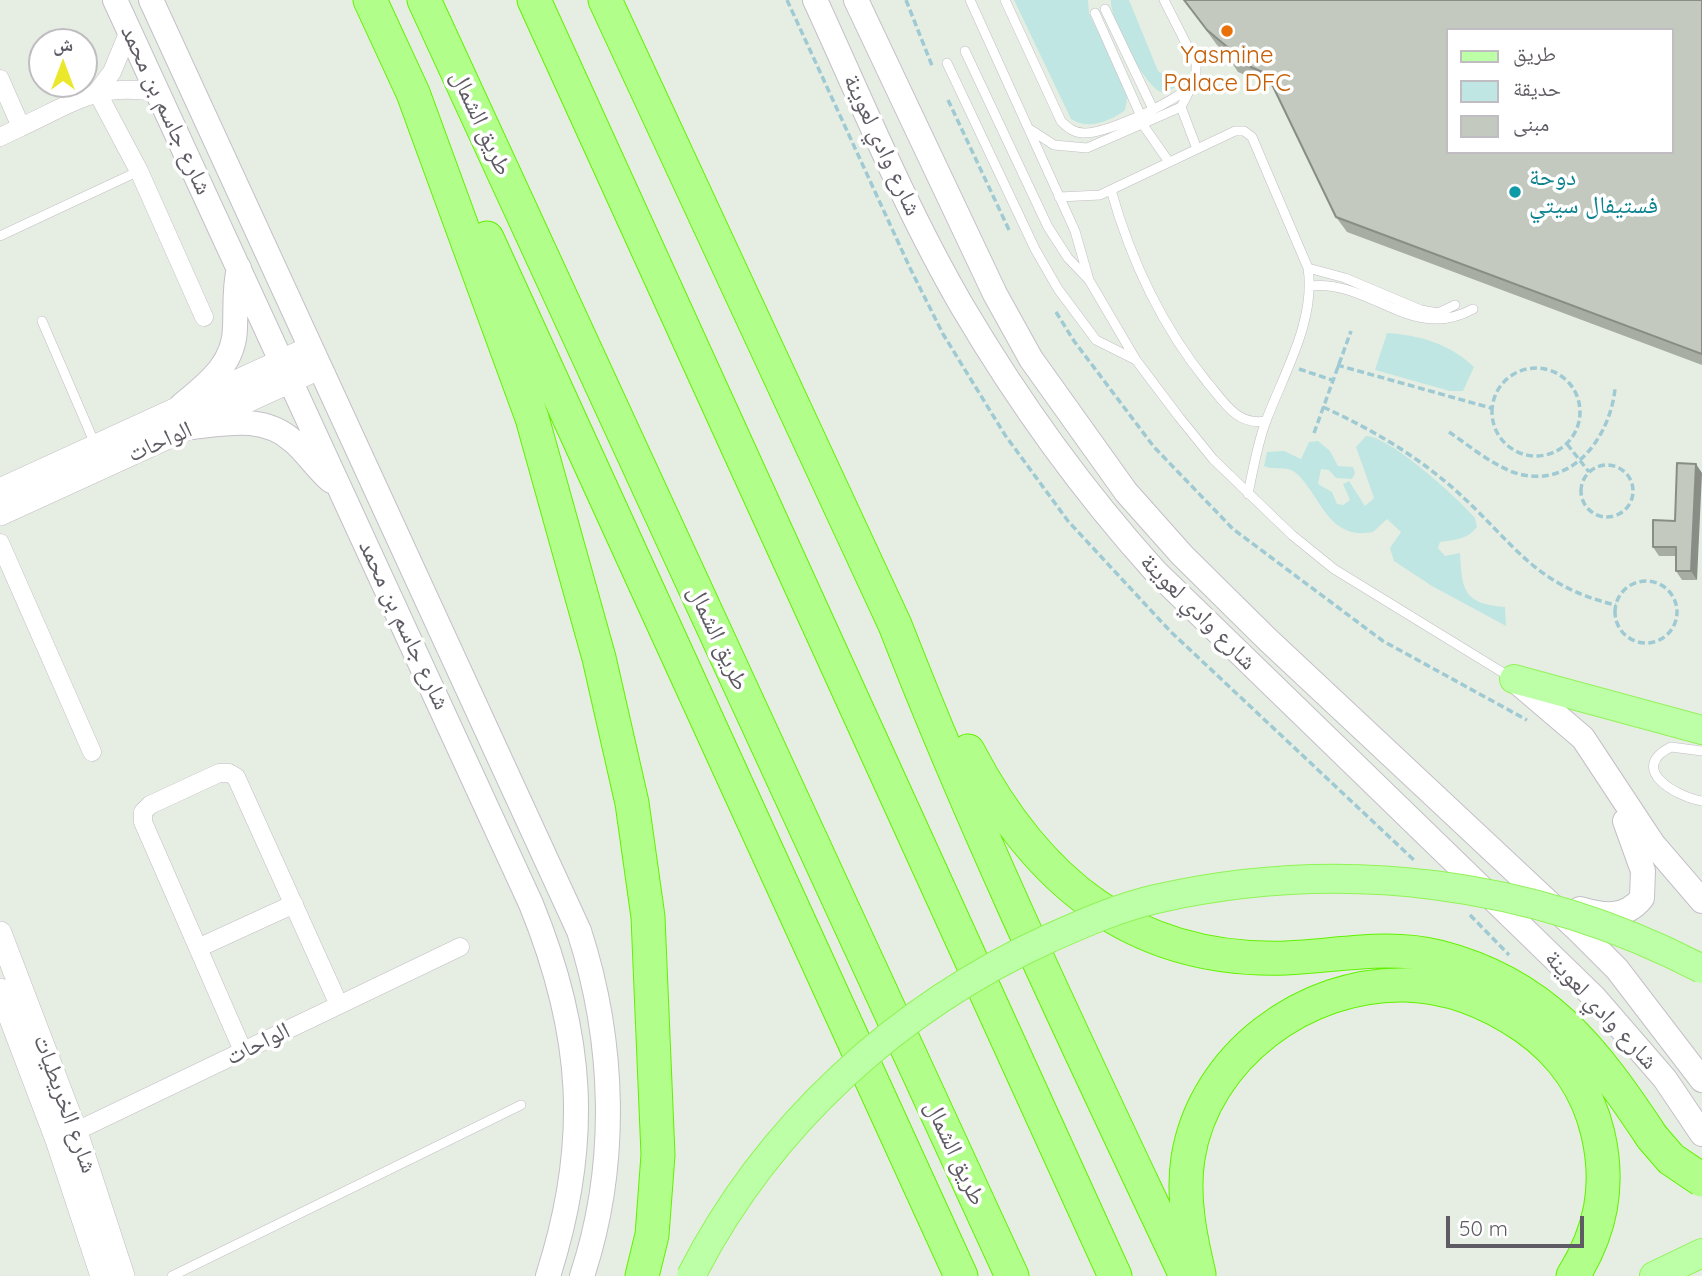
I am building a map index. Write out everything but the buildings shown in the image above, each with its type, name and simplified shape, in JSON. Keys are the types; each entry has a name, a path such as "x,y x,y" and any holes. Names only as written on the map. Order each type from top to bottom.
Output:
{"highway":[{"path":"370,0 413,93 460,178 961,1276"},
{"name":"طريق الشمال","path":"424,0 1012,1276"},
{"path":"534,0 1115,1276"},
{"path":"605,0 895,625 925,702 1051,987 1186,1276"},
{"path":"413,93 532,418 599,658 632,803 651,954 656,1083 656,1195 642,1276"},
{"path":"895,625 939,696 980,774 1024,841 1052,872 1113,917 1152,936 1214,953 1288,958 1343,951 1391,951 1438,957 1477,970 1522,993 1565,1024 1607,1070 1652,1137 1671,1159 1702,1180"},
{"path":"1200,1276 1186,1206 1188,1158 1203,1111 1227,1071 1266,1031 1314,1003 1352,991 1406,985 1460,994 1511,1017 1540,1038 1557,1055 1582,1090 1594,1119 1604,1180 1597,1228 1573,1276"},
{"path":"620,1276 638,1203 656,1083"}],"main road":[{"name":"شارع جاسم بن محمد","path":"115,0 531,904 559,982 571,1043 576,1143 570,1200 548,1276"},
{"name":"شارع جاسم بن محمد","path":"152,0 314,358 566,900 585,952 602,1037 608,1136 601,1201 582,1276"},
{"name":"شارع وادي لعوينة","path":"815,0 919,224 962,305 1025,405 1078,481 1155,571 1594,997 1665,1079 1702,1134"},
{"name":"شارع وادي لعوينة","path":"856,0 995,294 1031,359 1126,492 1182,555 1258,630 1617,969 1702,1080"},
{"path":"182,405 216,375 229,357 235,336 234,291 239,268"},
{"path":"193,427 243,422 272,428 293,441 342,490"},
{"path":"1514,679 1583,738 1601,761 1643,872 1642,898 1628,912 1607,915 1573,908 1539,893"},
{"path":"1514,679 1702,730"},
{"path":"1613,788 1653,844 1702,901"},
{"path":"691,1276 718,1227 786,1133 882,1040 948,992 1005,958 1070,929 1153,899 1203,890 1293,880 1380,880 1435,884 1513,896 1591,919 1702,969"},
{"path":"1654,1276 1702,1253"}],"street":[{"path":"98,91 112,72 129,31"},
{"path":"0,79 21,127"},
{"path":"98,92 121,88 159,93"},
{"path":"98,94 139,171 204,317"},
{"path":"0,136 84,98"},
{"name":"الواحات","path":"0,490 182,405 287,370 314,358"},
{"name":"الواحات","path":"0,514 193,427 287,370"},
{"path":"0,543 92,752"},
{"path":"243,1051 143,822 143,812 150,805 219,774 233,774 239,780 339,1005"},
{"path":"198,948 294,904"},
{"name":"شارع الخريطيات","path":"0,933 66,1136 102,1276"},
{"name":"الواحات","path":"66,1136 460,947"},
{"name":"شارع الخريطيات","path":"0,990 66,1136 123,1276"}],"lane":[{"path":"1005,0 1034,66 1066,126 1080,133 1094,132 1153,109 1192,86"},
{"path":"1028,126 1054,145 1076,149 1098,145 1181,107 1196,80 1196,62 1164,0"},
{"path":"974,3 1078,239 1089,280"},
{"path":"1105,9 1153,109"},
{"path":"1095,13 1138,115 1170,162"},
{"path":"965,51 1048,228 1068,258 1089,280 1136,360 1213,459 1292,536 1334,569 1514,679 1562,680"},
{"path":"947,63 1035,249 1058,289 1096,340 1136,360"},
{"path":"1181,107 1197,149"},
{"path":"1059,197 1086,197 1111,190 1235,131 1249,134 1308,268 1310,286 1306,316 1266,421 1248,495"},
{"path":"0,236 139,171"},
{"path":"1111,190 1139,271 1171,335 1229,409 1246,422 1266,421"},
{"path":"1308,268 1336,275 1432,312 1443,312 1454,305"},
{"path":"1310,286 1343,289 1433,321 1452,318 1473,309"},
{"path":"42,321 96,446"},
{"path":"1702,751 1671,747 1660,755 1655,768 1658,780 1667,789 1702,801"},
{"path":"172,1276 521,1105"}],"path":[{"path":"1314,433 1351,331"},
{"path":"1287,365 1332,380"},
{"path":"1337,365 1406,387 1491,408"},
{"path":"1548,369 1562,376 1573,387 1581,416 1576,431 1567,444 1555,453 1540,457 1517,452 1499,438 1493,424 1491,408 1495,393 1504,381 1524,370 1548,369"},
{"path":"1449,432 1518,474 1550,475 1580,461 1606,429 1615,389"},
{"path":"1323,407 1386,438 1423,464 1553,582 1580,596 1616,605"},
{"path":"1567,444 1589,472"},
{"path":"1603,466 1625,473 1630,480 1632,495 1625,509 1610,516 1602,516 1588,509 1583,502 1581,486 1589,472 1603,466"},
{"path":"1649,581 1671,593 1677,610 1676,618 1668,634 1661,639 1653,642 1635,641 1617,622 1616,605 1624,590 1640,582 1649,581"}],"green space":[{"path":"1014,0 1088,0 1089,13 1128,95 1125,110 1098,123 1084,124 1071,119"},
{"path":"1111,0 1129,0 1158,71 1166,76 1177,72 1183,83 1164,93 1148,80 1122,37"},
{"path":"1387,333 1434,342 1465,359 1474,367 1463,391 1450,391 1375,370"},
{"path":"1366,436 1391,446 1407,457 1455,497 1475,518 1477,527 1470,534 1440,542 1438,548 1445,556 1460,553 1462,577 1468,593 1481,603 1505,607 1506,626 1432,586 1394,561 1390,548 1401,532 1387,519 1373,532 1345,530 1327,514 1296,473 1288,469 1264,466 1267,452 1284,451 1301,459 1309,442 1318,441 1330,451 1338,466 1353,467 1355,473 1352,479 1336,478 1329,470 1321,469 1318,484 1332,492 1337,504 1343,505 1350,500 1343,484 1349,481 1365,506 1374,498 1356,447"}],"place":[{"name":"Yasmine Palace DFC","path":"1227,31"},
{"name":"دوحة فستيفال سيتي","path":"1515,192"}]}
